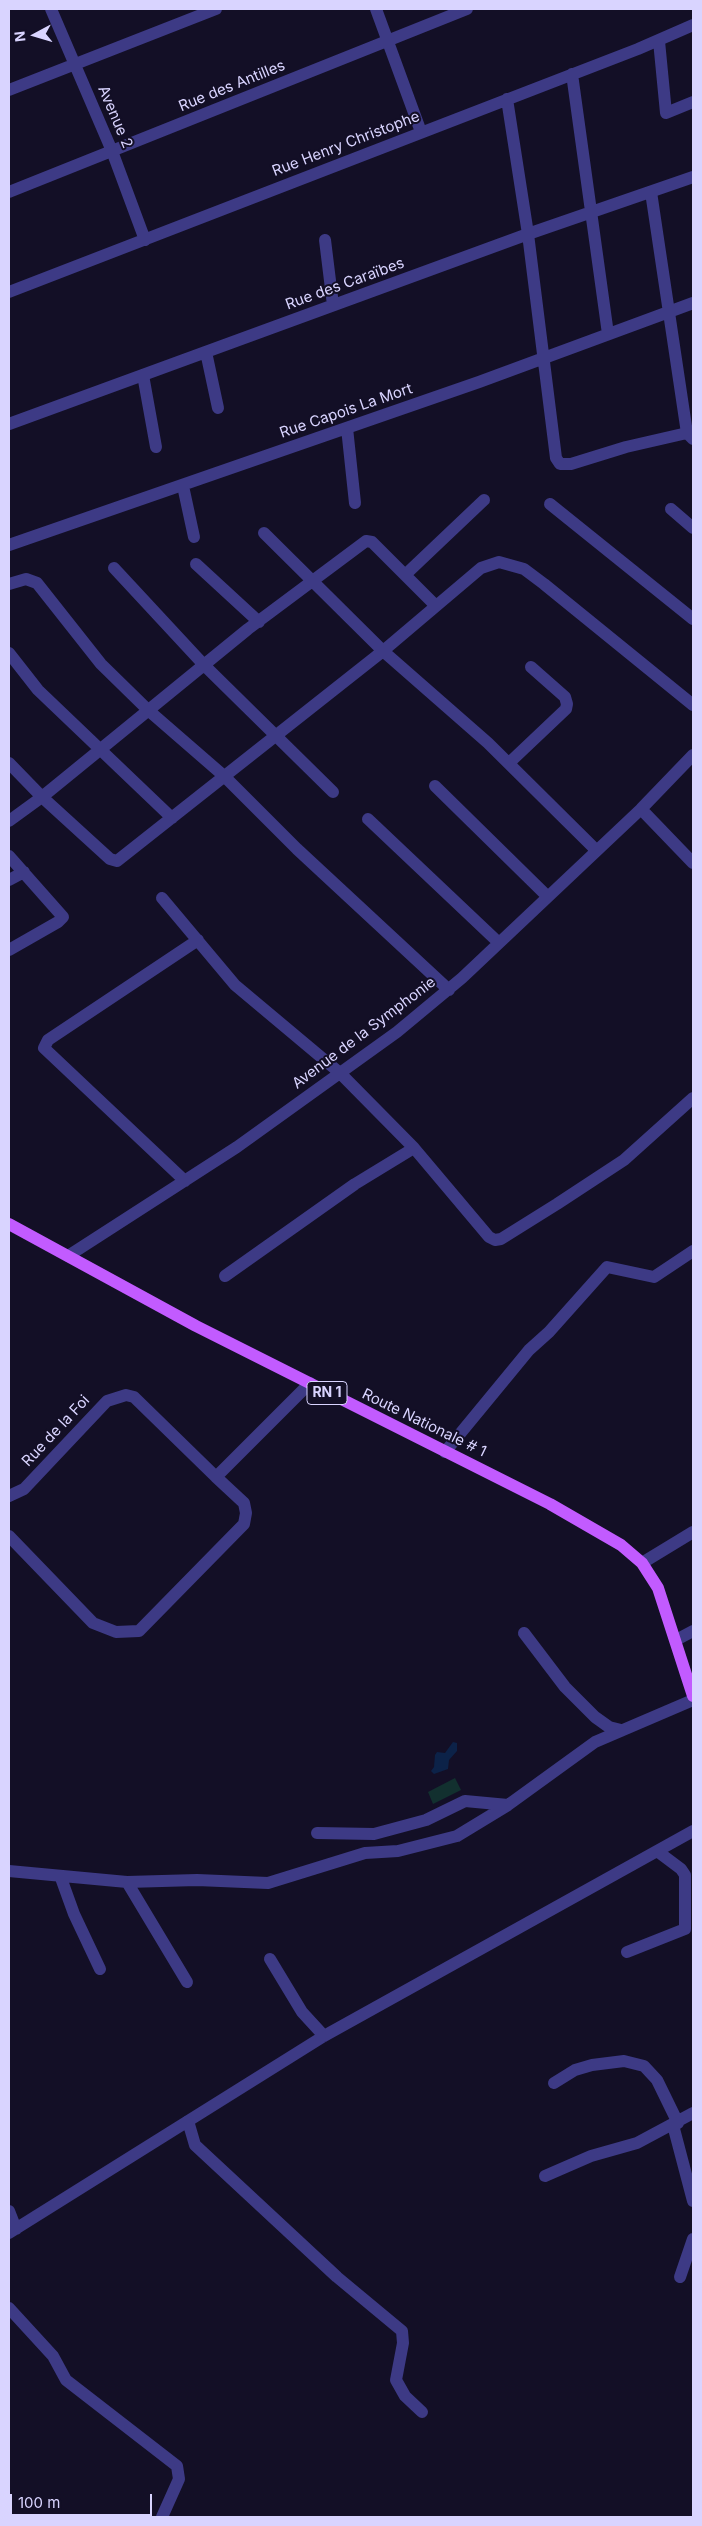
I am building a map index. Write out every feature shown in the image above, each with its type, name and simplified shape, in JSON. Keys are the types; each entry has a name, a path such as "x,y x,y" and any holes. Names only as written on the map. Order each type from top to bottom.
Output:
{"main road":[{"name":"Route Nationale # 1","path":"9,1224 188,1322 310,1383 340,1401 592,1527 621,1545 642,1563 658,1588 693,1696"}],"street":[{"name":"Avenue 2","path":"51,9 112,152 145,240"},
{"path":"9,90 216,9"},
{"path":"376,9 390,41 422,132"},
{"name":"Rue des Antilles","path":"9,192 467,9"},
{"name":"Rue Henry Christophe","path":"9,292 659,41 693,25"},
{"path":"659,41 666,113 693,102"},
{"path":"572,74 608,334"},
{"path":"507,99 528,234 556,458 560,464 571,464 626,446 690,436 651,192"},
{"name":"Rue des Caraïbes","path":"9,424 528,234 693,177"},
{"path":"325,240 334,305"},
{"name":"Rue Capois La Mort","path":"9,545 347,428 693,303"},
{"path":"206,352 218,408"},
{"path":"143,375 156,446"},
{"path":"347,428 355,503"},
{"path":"183,486 194,537"},
{"path":"405,575 484,500"},
{"path":"550,504 693,619"},
{"path":"671,509 693,528"},
{"path":"264,534 383,651 509,763 596,850"},
{"path":"9,821 42,797 204,664 312,580 369,540 435,605"},
{"path":"9,764 42,797 114,861 120,860 383,651 481,568 499,562 524,569 693,705"},
{"path":"196,564 259,622"},
{"path":"114,568 204,664 334,792"},
{"path":"9,584 26,579 37,583 101,664 148,710 224,776 297,849 448,990"},
{"path":"9,653 38,690 172,818"},
{"path":"509,763 566,709 565,697 530,667"},
{"name":"Avenue de la Symphonie","path":"68,1256 237,1147 397,1032 448,990 642,809 693,755"},
{"path":"435,786 547,896"},
{"path":"642,809 693,863"},
{"path":"368,818 498,942"},
{"path":"9,856 63,917 58,922 9,950"},
{"path":"9,880 24,872"},
{"path":"162,898 235,985 340,1073 414,1148 489,1237 495,1240 501,1239 624,1160 693,1098"},
{"path":"185,1181 44,1048 48,1040 198,940"},
{"path":"224,1276 355,1184 414,1148"},
{"path":"445,1452 529,1350 549,1332 607,1267 654,1277 693,1251"},
{"path":"216,1477 310,1383"},
{"name":"Rue de la Foi","path":"9,1496 24,1489 107,1401 126,1395 134,1397 244,1503 246,1513 244,1524 139,1631 116,1632 93,1622 9,1536"},
{"path":"642,1563 693,1532"},
{"path":"676,1640 693,1631"},
{"path":"524,1633 565,1687 595,1717 609,1727 621,1730"},
{"path":"9,1871 61,1878 127,1882 197,1880 268,1883 365,1853 398,1851 457,1836 508,1806 595,1742 693,1700"},
{"path":"317,1833 374,1834 426,1820 465,1802 508,1806"},
{"path":"9,2211 13,2231 324,2036 693,1831"},
{"path":"627,1952 685,1929 685,1875 681,1869 658,1851"},
{"path":"61,1878 74,1914 100,1969"},
{"path":"127,1882 187,1982"},
{"path":"270,1959 302,2012 324,2036"},
{"path":"554,2083 575,2070 592,2066 624,2062 644,2066 657,2080 675,2124 693,2201"},
{"path":"545,2176 590,2156 637,2143 693,2113"},
{"path":"188,2121 196,2145 337,2278 402,2331 396,2380 405,2396 422,2412"},
{"path":"680,2276 693,2239"},
{"path":"9,2308 53,2356 66,2380 177,2466 180,2479 162,2517"}],"green space":[{"path":"455,1778 461,1790 433,1804 428,1792"}],"water":[{"path":"453,1742 457,1743 457,1751 449,1760 448,1769 434,1774 431,1771 434,1767 435,1755 437,1752 445,1753"}]}
